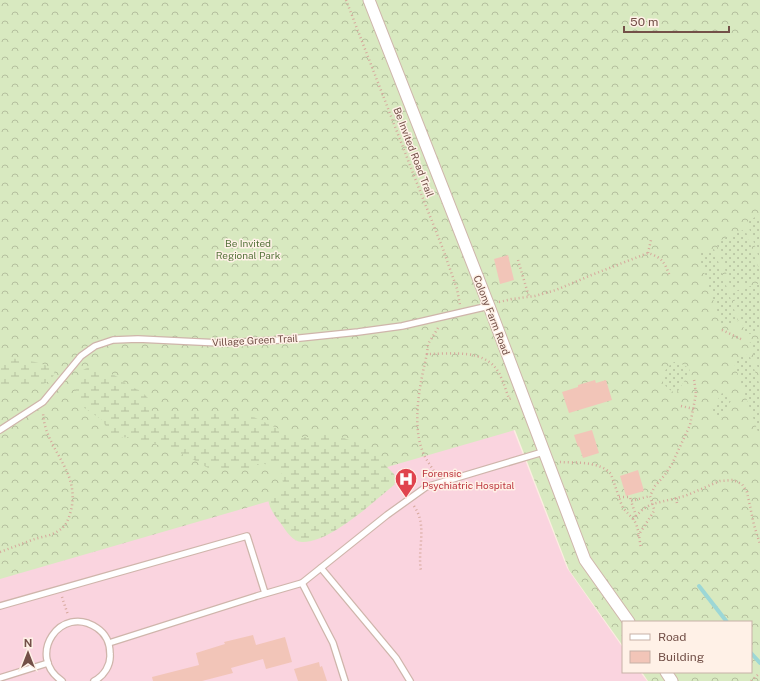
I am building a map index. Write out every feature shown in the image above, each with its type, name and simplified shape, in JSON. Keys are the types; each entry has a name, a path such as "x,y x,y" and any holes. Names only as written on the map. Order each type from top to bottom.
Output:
{"street":[{"name":"Colony Farm Road","path":"369,0 489,306 585,560 628,621"}],"lane":[{"name":"Village Green Trail","path":"0,430 43,402 81,356 95,346 113,340 138,339 220,343 250,342 358,332 402,326 489,306"},
{"path":"109,643 265,593 302,583 409,498 426,487 544,452"},
{"path":"0,606 247,536 265,593"},
{"path":"321,568 396,658 410,681"},
{"path":"302,583 333,643 345,681"},
{"path":"62,681 56,677 49,668 46,649 56,630 70,622 86,622 101,630 109,643 111,659 107,669 100,678 94,681"},
{"path":"0,678 48,663"}],"path":[{"name":"Be Invited Road Trail","path":"346,0 443,249 457,289 460,312"},
{"path":"648,253 651,240"},
{"path":"489,306 512,299 529,297 556,290 648,253 661,258 670,276"},
{"path":"518,260 529,297"},
{"path":"440,482 422,451 418,435 420,382 428,344 433,334 443,321 442,317"},
{"path":"722,330 743,340"},
{"path":"427,354 455,354 482,358 488,361 498,372 509,399 517,397"},
{"path":"638,536 651,517 654,508 650,496 655,486 672,464 690,425 696,394 694,378"},
{"path":"0,552 58,531 67,522 72,508 73,494 71,481 66,467 44,426 43,402"},
{"path":"681,406 694,409"},
{"path":"556,463 590,464 608,471 611,474 618,496 625,511 635,518"},
{"path":"635,518 643,509 652,504 676,498 724,480 733,480 742,484 747,492 754,525 760,544"},
{"path":"697,485 699,490"},
{"path":"618,496 630,497 640,548"},
{"path":"631,501 650,496"},
{"path":"409,498 420,517 422,527 420,548 421,571"},
{"path":"676,498 677,503"},
{"path":"60,589 70,622"},
{"path":"751,681 760,673"}],"shaded area":[{"name":"Forensic Psychiatric Hospital","path":"513,429 567,568 622,647 622,673 641,673 647,681 0,681 0,577"}],"green space":[{"name":"Be Invited Regional Park","path":"0,0 760,0 760,681 648,681 643,673 752,673 752,621 622,621 622,645 569,570 515,430 0,579"},
{"path":"760,214 760,261 747,222"},
{"path":"745,229 760,272 760,279 731,288 717,242"},
{"path":"714,249 738,321 722,326 698,254"},
{"path":"760,283 760,331 746,335 732,292"},
{"path":"760,339 760,374 749,343"},
{"path":"749,354 760,386 760,432 758,432 733,360"},
{"path":"0,356 45,365 55,372 50,380 43,384 0,384"},
{"path":"674,362 678,362 689,368 690,372 678,391 675,393 669,390 662,378 665,370"},
{"path":"89,367 107,372 120,378 127,385 141,391 149,399 151,410 156,414 229,412 247,414 296,437 308,437 326,432 355,442 375,455 394,474 396,480 394,485 363,511 338,529 313,541 299,542 290,536 270,506 268,498 279,491 283,483 281,471 278,467 260,463 247,469 227,470 217,466 208,468 187,456 150,442 128,437 119,438 110,433 102,420 83,407 76,397 76,385 83,370"},
{"path":"722,393 732,399 721,418 710,412"}],"building":[{"path":"508,255 514,280 500,284 494,259"},
{"path":"595,380 596,383 606,380 612,400 569,413 562,392"},
{"path":"592,430 599,453 583,458 574,435"},
{"path":"638,470 644,491 626,496 620,476"},
{"path":"253,635 256,645 285,637 292,662 266,669 263,659 231,668 233,673 202,681 153,681 152,677 199,665 196,653 225,644 224,642"},
{"path":"319,662 320,667 322,666 327,681 298,681 294,669"}],"waterway":[{"path":"699,586 726,621"},
{"path":"752,654 760,663"}],"place":[{"name":"Forensic Psychiatric Hospital","path":"406,498"}]}
